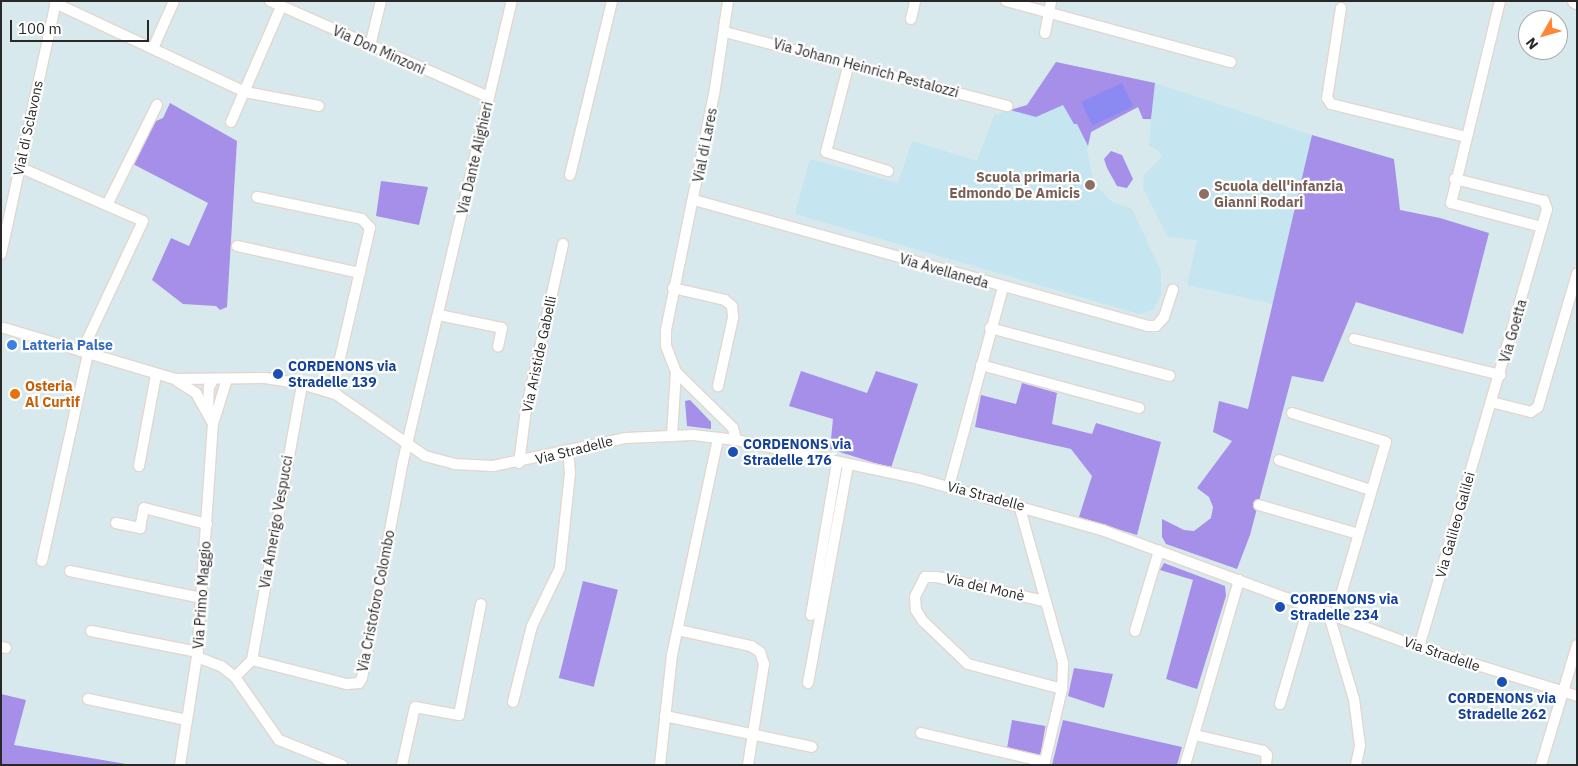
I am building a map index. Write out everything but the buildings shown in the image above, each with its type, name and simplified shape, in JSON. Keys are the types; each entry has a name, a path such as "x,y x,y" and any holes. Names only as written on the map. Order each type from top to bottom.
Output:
{"street":[{"path":"154,46 174,1"},
{"name":"Via Don Minzoni","path":"270,1 489,97"},
{"path":"370,46 381,1"},
{"name":"Via Dante Alighieri","path":"408,445 512,1"},
{"path":"570,175 612,1"},
{"name":"Vial di Lares","path":"728,1 725,32 694,200 673,288 666,346 676,372 733,428 736,440"},
{"path":"911,19 915,1"},
{"path":"1006,1 1231,62"},
{"path":"1045,33 1052,1"},
{"path":"1500,1 1450,198 1455,206 1542,227"},
{"path":"56,2 154,46 245,92 319,106"},
{"name":"Vial di Sclavons","path":"1,254 56,2"},
{"path":"231,122 281,7"},
{"path":"1341,8 1327,98 1331,104 1466,137"},
{"name":"Via Johann Heinrich Pestalozzi","path":"725,32 1007,106"},
{"path":"849,63 826,152 888,171"},
{"path":"107,205 157,105"},
{"path":"19,167 143,221 85,352 42,561"},
{"name":"Via Goetta","path":"1354,338 1501,375 1547,209 1544,201 1455,179"},
{"path":"257,197 362,218 368,222 370,228 332,394"},
{"name":"Via Avellaneda","path":"694,200 1147,326 1156,326 1164,317 1173,289"},
{"name":"Via Aristide Gabelli","path":"519,463 526,410 563,244"},
{"path":"237,246 360,272"},
{"path":"1491,402 1531,412 1538,407 1577,274"},
{"path":"949,486 1002,287"},
{"path":"673,288 725,300 732,306 734,318 718,386"},
{"path":"439,314 502,328 498,347"},
{"name":"Via Stradelle","path":"2,328 156,375 175,379 265,378 302,384 332,394 425,456 454,464 493,466 519,463 626,438 672,435 736,440 949,486 1019,505 1160,551 1332,613 1419,647 1577,696"},
{"path":"990,328 1170,376"},
{"path":"981,365 1139,408"},
{"name":"Vial di Lares","path":"672,435 676,372"},
{"path":"138,466 156,375"},
{"name":"Via Galileo Galilei","path":"1419,647 1491,402 1501,375"},
{"name":"Via Primo Maggio","path":"175,379 196,393 213,424"},
{"name":"Via Primo Maggio","path":"180,765 197,654 213,424 227,379"},
{"name":"Via Primo Maggio","path":"208,412 210,386 213,380"},
{"name":"Via Amerigo Vespucci","path":"252,660 302,384"},
{"path":"1292,413 1386,442 1332,613 1354,699 1360,746 1356,765"},
{"path":"660,765 665,716 678,630 718,438"},
{"name":"Via Cristoforo Colombo","path":"252,660 347,684 359,683 408,445"},
{"path":"513,702 532,626 560,568 570,473 568,451"},
{"path":"1279,460 1371,490"},
{"path":"811,614 843,464"},
{"path":"808,683 843,464"},
{"name":"Via del Monè","path":"922,733 1045,763 1062,689 1063,663 1044,601 1019,505"},
{"path":"1259,505 1358,534"},
{"path":"116,523 140,528 144,508 207,524"},
{"path":"1135,631 1160,551"},
{"path":"70,571 202,598"},
{"name":"Via del Monè","path":"1044,601 938,577 925,576 915,597 916,610 923,621 968,664 1062,689"},
{"path":"1185,765 1239,580"},
{"path":"402,765 415,707 459,715 481,604"},
{"path":"1280,704 1309,605"},
{"path":"678,630 752,646 760,652 764,664 751,735 748,765"},
{"path":"91,631 197,654 221,666 235,677 272,734 342,765"},
{"path":"1541,765 1577,645"},
{"path":"235,677 252,660"},
{"path":"88,699 187,720"},
{"path":"665,716 812,748"},
{"path":"1195,735 1263,751 1267,755 1266,765"}],"shaded area":[{"path":"1056,62 1155,83 1312,135 1273,304 1187,285 1197,240 1168,237 1143,188 1144,175 1162,157 1158,150 1149,146 1151,120 1143,119 1138,107 1091,132 1087,150 1094,184 1112,202 1132,209 1161,271 1161,295 1153,310 1139,314 795,214 810,159 898,183 912,141 977,161 994,115 1027,105"},
{"path":"1056,62 1155,83 1151,119 1143,119 1138,107 1091,132 1088,146 1077,124 1074,124 1063,105 1036,117 1010,110 1027,105"},
{"path":"1122,83 1133,107 1092,126 1081,102"},
{"path":"170,103 237,141 227,307 220,310 216,306 183,304 152,280 171,238 189,246 208,203 131,163 149,124 163,118"},
{"path":"1312,135 1394,159 1400,210 1440,218 1489,233 1463,334 1356,302 1323,382 1292,376 1250,535 1237,569 1166,544 1162,537 1162,519 1184,530 1194,531 1211,518 1213,507 1209,497 1197,488 1232,441 1213,432 1219,401 1248,409"},
{"path":"1111,151 1122,155 1133,179 1127,188 1117,186 1107,168 1104,159"},
{"path":"381,181 428,187 419,225 376,216"},
{"path":"801,371 867,393 876,371 918,384 891,468 830,449 833,419 789,406"},
{"path":"1022,383 1057,393 1052,424 1092,434 1096,423 1161,442 1137,535 1079,517 1092,476 1071,449 975,427 981,395 1016,404"},
{"path":"690,400 711,422 711,429 687,426 685,401"},
{"path":"1164,563 1225,586 1226,596 1197,689 1166,679 1193,580 1160,570"},
{"path":"583,581 618,590 594,687 559,678"},
{"path":"1074,668 1113,674 1104,708 1068,696"},
{"path":"1,694 26,700 14,745 132,765 1,765"},
{"path":"1012,720 1045,726 1040,756 1007,751"},
{"path":"1063,720 1182,747 1177,765 1052,765"}],"place":[{"name":"Scuola primaria Edmondo De Amicis","path":"1090,185"},
{"name":"Scuola dell'infanzia Gianni Rodari","path":"1204,194"},
{"name":"Latteria Palse","path":"12,345"},
{"name":"CORDENONS via Stradelle 139","path":"278,374"},
{"name":"Osteria Al Curtif","path":"15,394"},
{"name":"CORDENONS via Stradelle 176","path":"733,452"},
{"name":"CORDENONS via Stradelle 234","path":"1280,607"},
{"name":"CORDENONS via Stradelle 262","path":"1502,682"}]}
